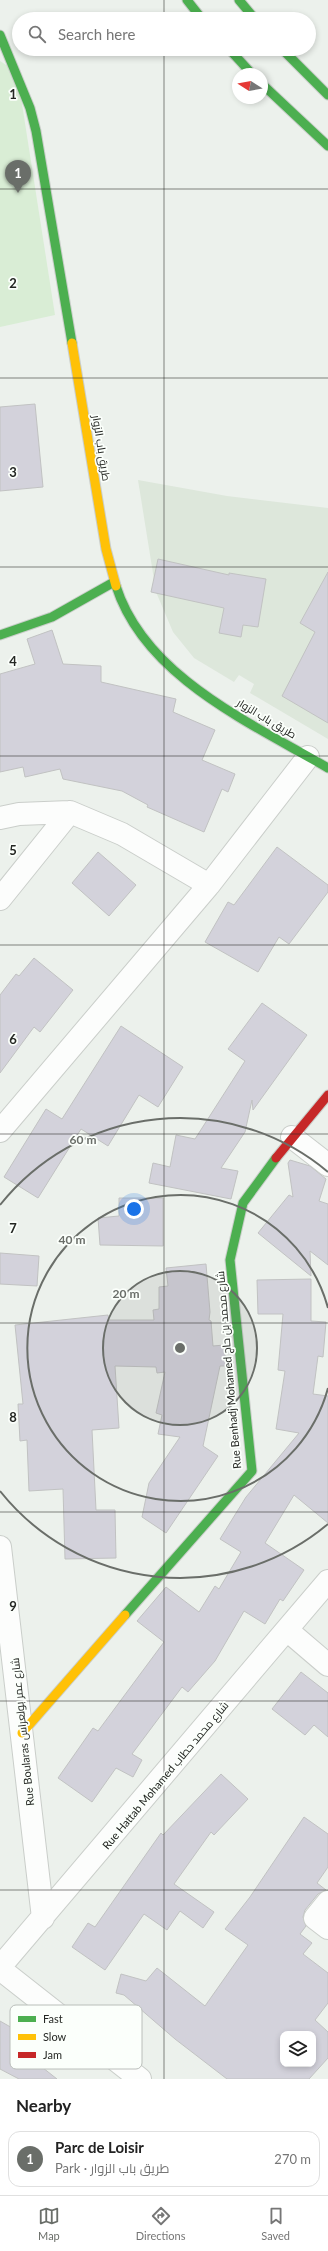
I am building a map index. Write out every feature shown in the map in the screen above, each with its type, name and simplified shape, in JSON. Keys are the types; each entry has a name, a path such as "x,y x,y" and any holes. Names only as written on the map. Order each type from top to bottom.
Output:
{"street":[{"path":"187,0 196,12"},
{"path":"239,0 250,12"},
{"name":"طريق باب الزوار","path":"0,35 30,108 40,150 106,549 114,582 129,617 146,644 168,668 194,689 328,768"},
{"path":"235,56 246,68"},
{"path":"289,56 328,95"},
{"path":"268,90 328,146"},
{"path":"0,634 52,617 114,582"},
{"path":"0,1131 209,885 308,757"},
{"path":"0,818 19,814 70,812 122,834 209,885"},
{"path":"0,899 70,812"},
{"name":"Rue Benhadj Mohamed شارع محمد بن حاج","path":"22,1732 252,1471 230,1260 243,1203 292,1137 328,1095"},
{"path":"292,1137 328,1166"},
{"name":"Rue Boularas شارع عمر بولعراس","path":"0,1546 6,1643 22,1732 44,1918"},
{"name":"Rue Hattab Mohamed شارع محمد حطاب","path":"0,1968 44,1918 328,1581"},
{"path":"287,1630 328,1665"},
{"path":"328,1902 315,1918 328,1928"},
{"path":"0,1968 47,2005"},
{"path":"127,2069 140,2079"}],"shaded area":[{"path":"138,480 227,496 328,508 328,739 250,693 254,684 239,675 234,682 194,658 173,632 156,592"}],"green space":[{"path":"0,61 17,72 55,315 0,327"}],"building":[{"path":"35,404 43,487 0,491 0,407"},
{"path":"158,559 229,575 229,573 266,579 258,627 243,625 241,637 219,633 224,608 151,592"},
{"path":"328,572 328,723 282,696 315,632 300,623"},
{"path":"52,630 63,664 101,666 101,682 176,699 173,712 215,730 202,760 235,774 228,792 222,789 204,832 147,807 148,805 122,791 63,779 60,769 25,777 23,767 0,772 0,674 35,664 27,639"},
{"path":"277,847 328,885 328,892 289,944 279,937 258,972 205,942 228,902 234,905"},
{"path":"98,852 136,885 109,916 72,883"},
{"path":"34,958 73,990 40,1032 34,1027 0,1073 0,995 16,974 19,976"},
{"path":"262,1003 307,1035 253,1110 252,1100 245,1132 221,1168 238,1171 231,1199 149,1183 153,1163 170,1167 176,1135 195,1139 245,1061 228,1049"},
{"path":"121,1026 183,1067 158,1107 139,1095 108,1146 81,1129 38,1198 4,1177 46,1109 62,1119"},
{"path":"290,1160 310,1166 326,1179 319,1201 328,1204 328,1265 310,1251 311,1276 258,1233 289,1195 293,1197 288,1163"},
{"path":"119,1198 163,1198 163,1246 100,1245 98,1218 119,1216"},
{"path":"0,1253 39,1256 37,1286 0,1284"},
{"path":"206,1264 210,1312 209,1320 211,1321 213,1346 224,1345 226,1366 220,1366 203,1446 218,1456 166,1533 142,1517 149,1483 180,1437 158,1434 162,1415 156,1413 165,1372 157,1373 156,1367 115,1366 119,1428 92,1430 96,1510 115,1510 116,1558 65,1559 63,1489 29,1491 27,1440 20,1441 18,1404 23,1404 15,1325 108,1315 109,1320 154,1320 153,1310 159,1309 159,1287 168,1286 166,1268"},
{"path":"311,1279 311,1321 326,1322 323,1357 318,1356 313,1394 328,1396 328,1523 294,1495 265,1543 304,1570 283,1601 280,1599 265,1624 244,1611 215,1661 188,1692 182,1687 132,1754 142,1760 133,1777 116,1768 92,1802 58,1778 93,1728 98,1731 164,1642 137,1621 166,1587 199,1612 215,1586 219,1589 241,1552 220,1539 246,1497 299,1433 276,1429 285,1371 278,1370 283,1314 258,1314 257,1280"},
{"path":"301,1672 328,1693 328,1737 314,1725 305,1735 272,1709"},
{"path":"221,1774 248,1799 214,1835 211,1832 174,1884 214,1912 203,1928 180,1911 167,1930 144,1914 105,1970 72,1947 88,1923 95,1927 161,1833 163,1835"},
{"path":"304,1817 328,1834 328,1867 317,1883 326,1890 318,1894 305,1910 303,1917 306,1926 300,1934 312,1943 303,1954 328,1973 328,2003 315,2020 328,2032 328,2058 309,2079 227,2079 175,2039 142,2011 142,2005 136,2005 124,1995 116,1993 121,1974 146,1981 157,1968 205,2006 248,1945 225,1929 250,1897"},
{"path":"0,2021 10,2027 10,2069 44,2069 57,2079 19,2079 0,2069"}],"traffic: fast":[{"path":"187,0 196,12"},
{"path":"239,0 249,12"},
{"path":"0,35 30,108 36,131 72,343"},
{"path":"235,56 246,68"},
{"path":"289,56 328,95"},
{"path":"268,90 328,146"},
{"path":"0,635 52,617 114,582"},
{"path":"116,586 130,618 151,646 176,672 204,694 235,715 328,768"},
{"path":"125,1615 252,1471 230,1260 243,1203 276,1158"}],"traffic: slow":[{"path":"72,343 106,549 116,586"},
{"path":"22,1733 125,1615"}],"traffic: jam":[{"path":"276,1158 328,1095"}],"place":[{"name":"Parc de Loisir","path":"18,193"}]}
